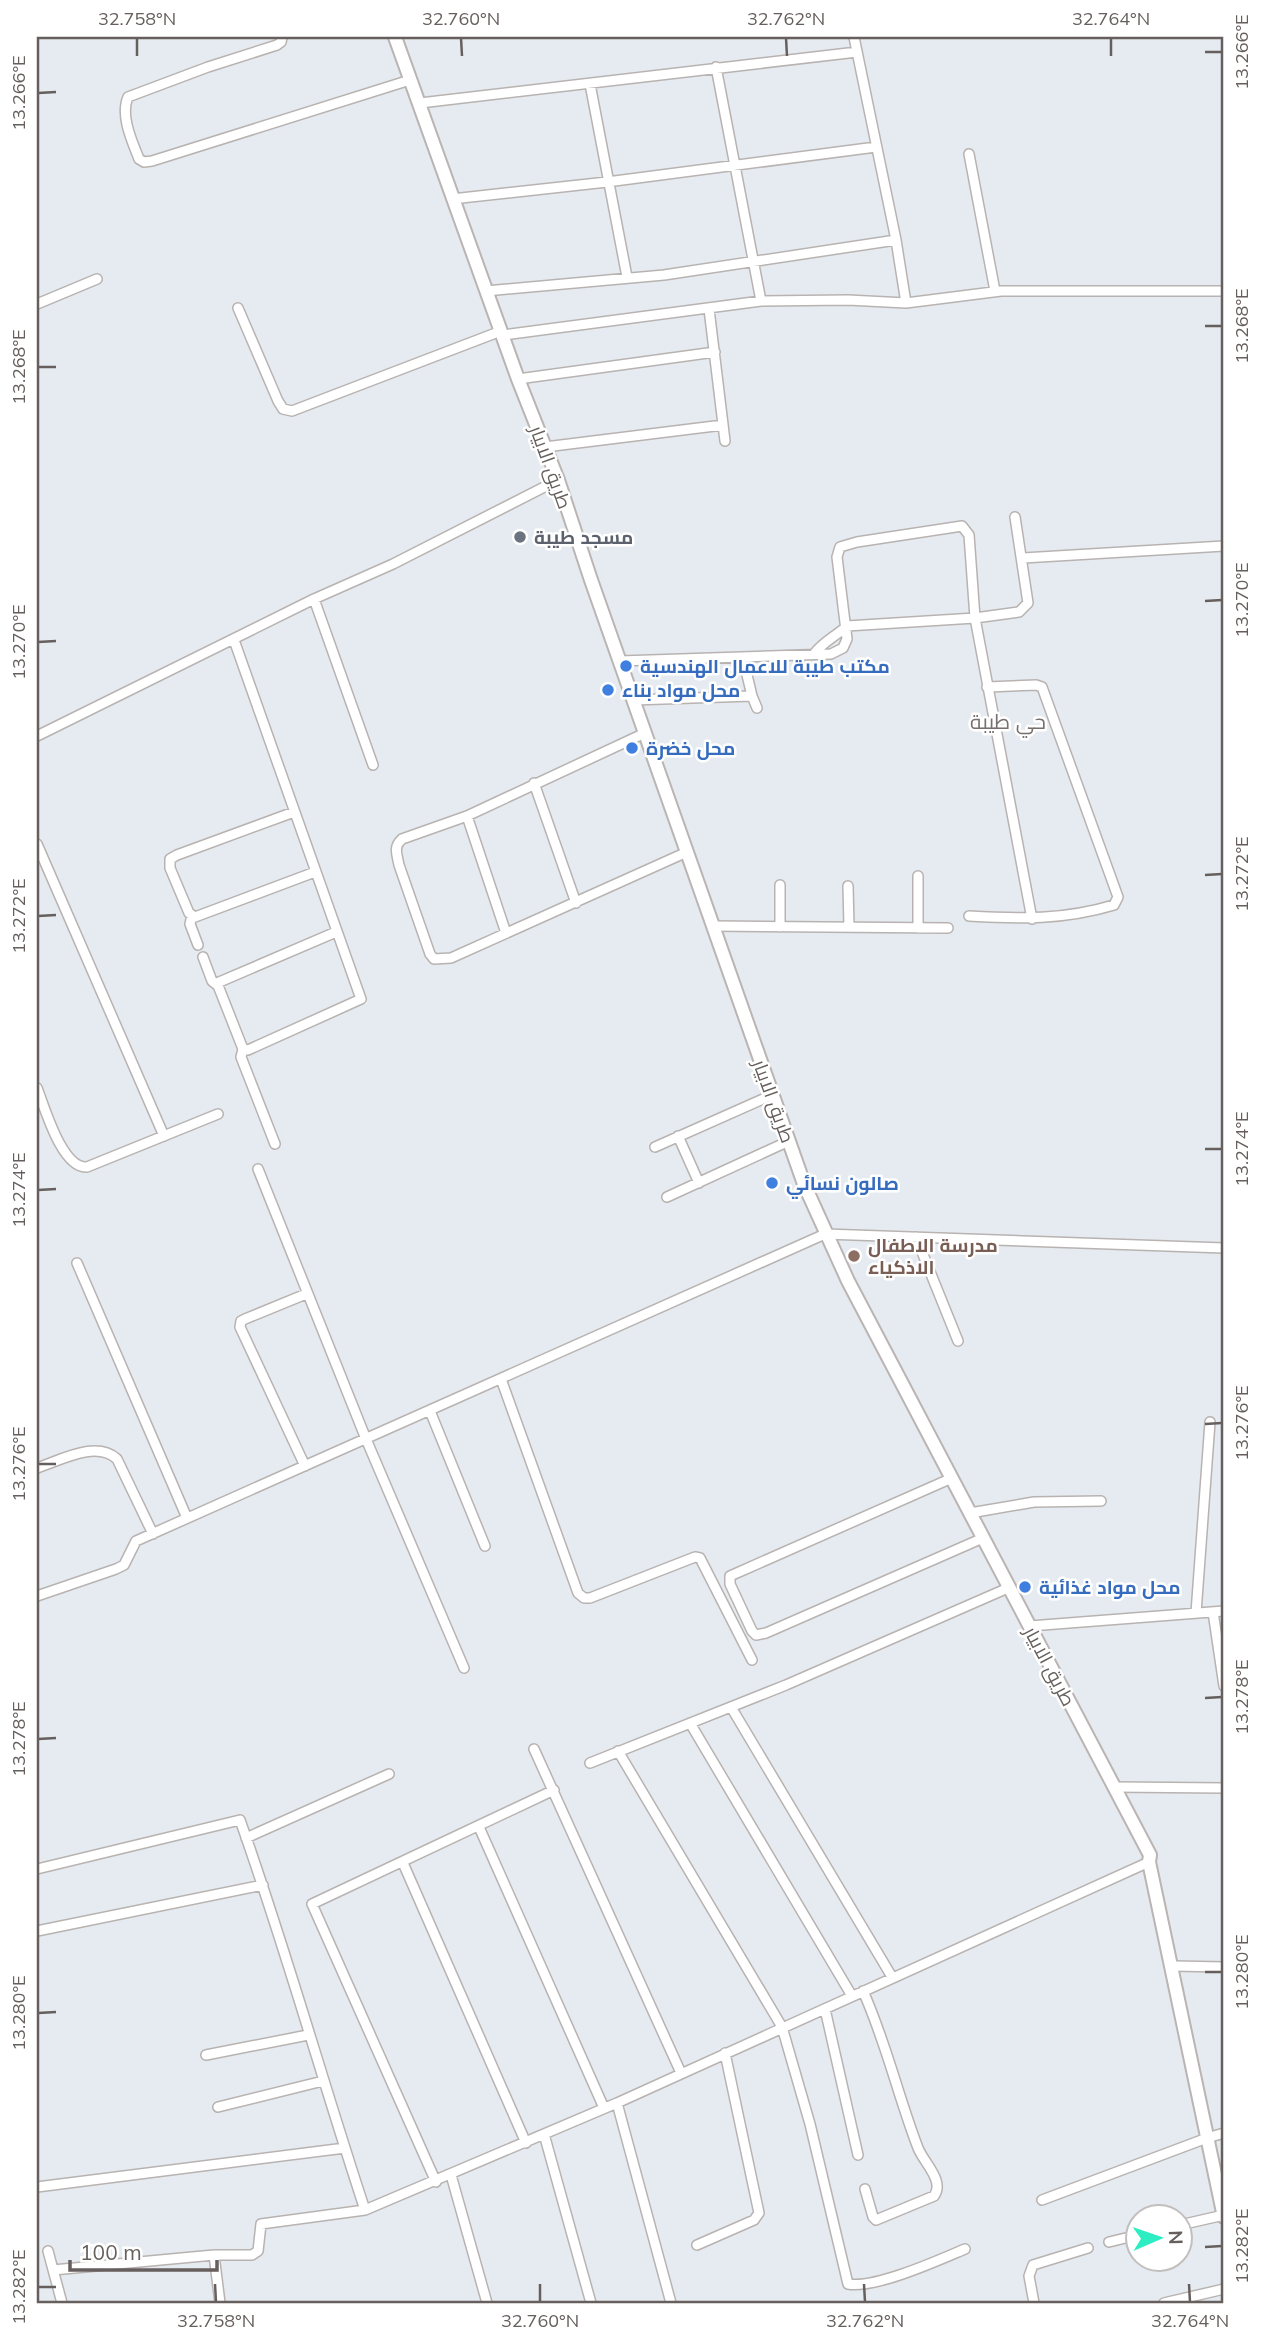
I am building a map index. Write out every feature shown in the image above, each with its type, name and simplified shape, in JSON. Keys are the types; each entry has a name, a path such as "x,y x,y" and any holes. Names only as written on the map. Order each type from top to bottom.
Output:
{"main road":[{"name":"طريق الابيار","path":"395,37 518,379 558,480 772,1095 825,1234 1150,1855 1149,1862 1224,2216"}],"street":[{"path":"282,37 277,45 128,97 125,115 139,159 152,161 410,80"},
{"path":"854,37 896,240 906,303"},
{"path":"420,103 857,52"},
{"path":"716,67 761,301"},
{"path":"590,84 607,182 628,277"},
{"path":"452,199 876,147"},
{"path":"969,154 995,291"},
{"path":"486,291 664,275 896,240"},
{"path":"37,304 97,279"},
{"path":"238,308 278,401 283,410 292,411 502,333 761,301 848,300 906,303 995,291 1221,290"},
{"path":"709,309 725,441"},
{"path":"518,379 715,352"},
{"path":"545,447 723,425"},
{"path":"37,736 314,599 393,564 558,480"},
{"path":"814,654 827,639 847,626 975,618 1019,612 1028,603 1016,517"},
{"path":"620,661 831,654 843,648 847,639 837,557 840,547 962,526 969,535 975,618 1032,919"},
{"path":"1023,558 1224,546"},
{"path":"314,599 373,765"},
{"path":"234,640 360,1001 247,1050 243,1049"},
{"path":"743,658 757,708"},
{"path":"969,916 1032,919 1110,906 1117,902 1118,894 1042,687 987,687"},
{"path":"633,700 752,696"},
{"path":"645,733 467,816 402,839 396,844 395,850 434,959 452,958 687,852"},
{"path":"534,783 576,903"},
{"path":"294,812 170,859 170,868 189,913 195,917 314,872"},
{"path":"467,816 506,933"},
{"path":"37,844 164,1136"},
{"path":"918,876 918,928"},
{"path":"780,885 780,927"},
{"path":"848,886 849,927"},
{"path":"192,915 190,924 198,945"},
{"path":"713,926 948,928"},
{"path":"217,985 336,932"},
{"path":"203,957 243,1049 241,1057 275,1144"},
{"path":"37,1088 59,1143 69,1161 79,1168 218,1114"},
{"path":"654,1146 772,1095"},
{"path":"678,1136 699,1183"},
{"path":"667,1197 789,1141"},
{"path":"258,1169 366,1439 464,1668"},
{"path":"37,1596 124,1565 136,1541 825,1234 1224,1248"},
{"path":"916,1237 958,1341"},
{"path":"77,1263 187,1518"},
{"path":"305,1466 240,1326 245,1319 306,1293"},
{"path":"501,1379 578,1593 584,1598 590,1598 695,1557 700,1558 752,1660"},
{"path":"430,1411 485,1546"},
{"path":"1196,1613 1210,1422"},
{"path":"37,1468 95,1450 111,1454 117,1460 153,1534"},
{"path":"952,1478 730,1576 730,1584 751,1631 758,1636 766,1633 983,1538"},
{"path":"970,1513 1034,1502 1101,1501"},
{"path":"590,1763 731,1707 1008,1588"},
{"path":"1030,1626 1224,1611"},
{"path":"1213,1612 1224,1686"},
{"path":"731,1707 892,1977"},
{"path":"690,1723 852,1996"},
{"path":"534,1749 681,2073"},
{"path":"618,1751 782,2027 810,2124 848,2284 903,2273 965,2249"},
{"path":"246,1838 389,1774"},
{"path":"1114,1787 1224,1788"},
{"path":"436,2182 312,1904 554,1790"},
{"path":"37,1869 240,1820 276,1923 308,2035 365,2210"},
{"path":"479,1827 604,2108"},
{"path":"53,2270 256,2254 260,2227 266,2222 365,2210 436,2182 1149,1862"},
{"path":"403,1863 526,2143"},
{"path":"37,1931 262,1885"},
{"path":"1173,1966 1224,1967"},
{"path":"863,1991 875,2017 920,2153 936,2177 938,2186 934,2196 876,2220 866,2189"},
{"path":"825,2009 858,2155"},
{"path":"205,2055 308,2035"},
{"path":"698,2245 754,2220 759,2213 726,2053"},
{"path":"218,2107 323,2081"},
{"path":"617,2103 671,2303"},
{"path":"1042,2200 1224,2133"},
{"path":"544,2134 591,2303"},
{"path":"37,2187 345,2148"},
{"path":"451,2175 486,2303"},
{"path":"1194,2222 1224,2216"},
{"path":"1109,2242 1124,2238"},
{"path":"1034,2303 1029,2276 1032,2265 1088,2248"},
{"path":"48,2251 62,2303"},
{"path":"214,2256 220,2303"},
{"path":"1164,2303 1224,2289"}],"place":[{"name":"مسجد طيبة","path":"520,537"},
{"name":"مكتب طيبة للاعمال الهندسية","path":"626,666"},
{"name":"محل مواد بناء","path":"608,690"},
{"name":"محل خضرة","path":"632,748"},
{"name":"صالون نسائي","path":"772,1183"},
{"name":"مدرسة الاطفال الاذكياء","path":"854,1256"},
{"name":"محل مواد غذائية","path":"1025,1587"}],"district":[{"name":"حي طيبة","path":"1008,722"}]}
